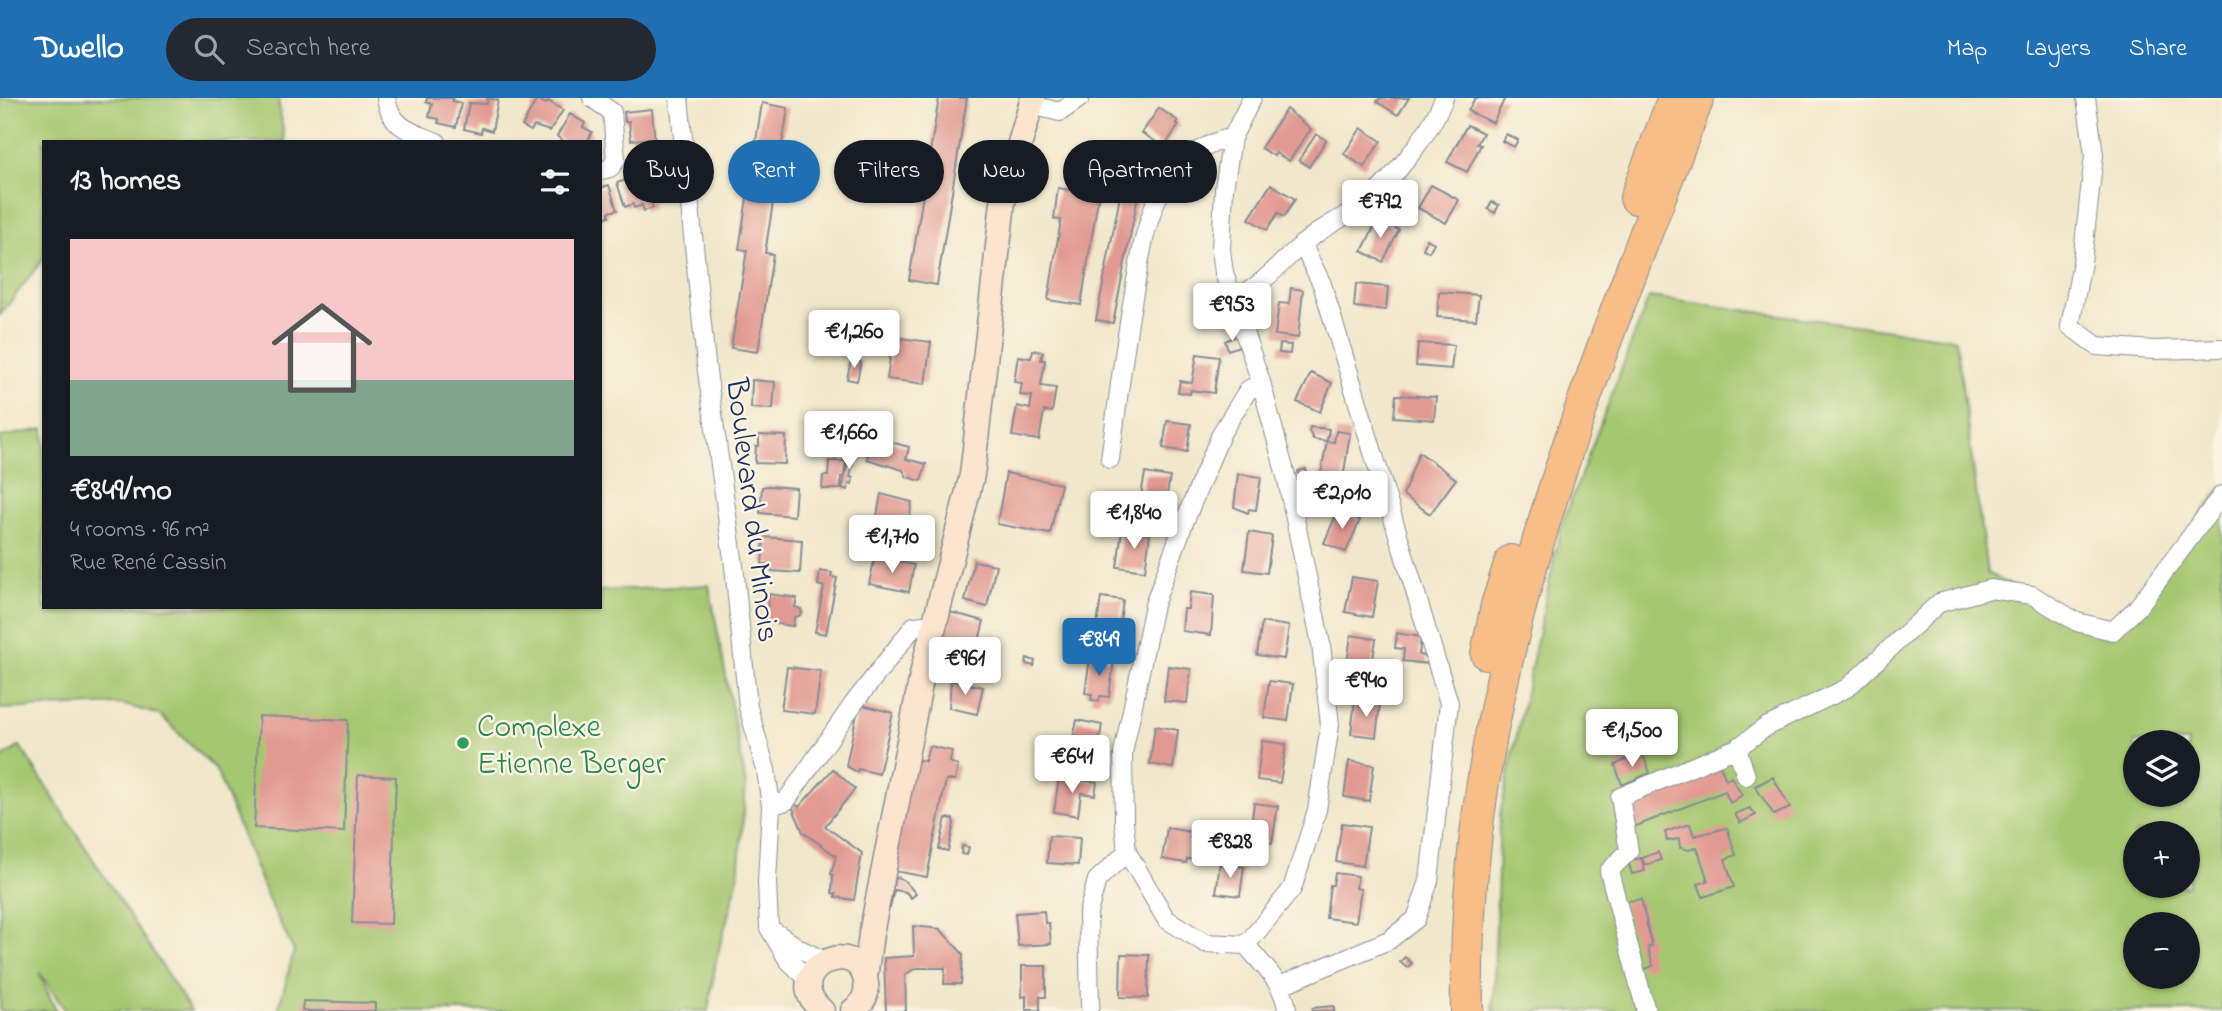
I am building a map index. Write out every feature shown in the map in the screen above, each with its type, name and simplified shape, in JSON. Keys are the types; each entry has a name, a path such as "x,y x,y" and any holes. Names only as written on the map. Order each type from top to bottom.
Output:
{"highway":[{"path":"1449,1011 1448,936 1457,832 1473,725 1497,606 1557,411 1674,98"},
{"path":"1467,1011 1466,963 1474,841 1489,738 1523,592 1566,449 1605,339 1698,98"}],"main road":[{"path":"856,1010 866,994 865,978 871,934 934,624 972,475 1003,202 1032,102"},
{"path":"822,1011 811,998 810,981 818,966 871,934"},
{"path":"831,959 854,963 865,978"}],"street":[{"path":"386,98 399,127 432,140"},
{"path":"592,98 612,112 616,160 610,168 602,170"},
{"name":"Boulevard du Minois","path":"679,98 706,364 734,566 748,707 766,770 771,806 767,882 769,928 788,960 810,981"},
{"path":"1032,102 1060,112 1080,98"},
{"path":"1246,945 1292,889 1317,810 1330,725 1321,644 1287,480 1261,382 1224,273 1221,250 1224,189 1232,138 1252,98"},
{"path":"1232,299 1269,277 1302,244 1329,223 1358,208 1380,190 1401,166 1439,112 1444,98"},
{"path":"2086,98 2094,155 2082,262 2070,326 2097,346 2154,350 2222,348"},
{"path":"1110,459 1142,242 1167,178 1197,151 1222,139 1232,138"},
{"path":"1279,986 1389,940 1416,919 1429,881 1449,702 1322,285 1302,244"},
{"path":"1261,382 1248,390 1222,432 1185,520 1154,606 1123,753 1124,822 1128,852 1166,919 1205,943 1246,945 1279,986 1286,1000 1287,1011"},
{"path":"1646,1011 1609,871 1629,851 1620,797 1737,748 1766,727 1847,688 1939,603 1990,589 2032,594 2077,622 2113,631 2137,608 2222,495"},
{"path":"771,806 786,801 854,702 914,626 934,624"},
{"path":"1737,748 1745,776"},
{"path":"1090,1006 1088,913 1097,880 1128,852"},
{"path":"769,928 800,949 831,959"}],"green space":[{"path":"0,98 278,98 285,140 42,140 42,261 0,315"},
{"path":"1649,297 1956,339 1987,573 2109,637 2222,487 2222,1011 1493,1011 1500,814 1561,527"},
{"name":"Complexe Etienne Berger","path":"42,429 42,609 602,609 602,591 709,585 746,785 738,878 716,961 708,1011 278,1011 294,951 267,897 216,770 160,715 121,704 0,709 0,437"},
{"path":"20,746 191,1011 66,1011 39,972 56,1011 0,1011 0,759"}],"building":[{"path":"427,98 453,98 452,101 461,103 456,127 438,123 439,119 429,117 432,104 426,102"},
{"path":"488,98 498,100 492,131 482,128 481,133 464,129 469,103 487,104"},
{"path":"939,98 967,98 960,140 958,140 937,285 909,280 922,203 944,203 944,140 932,140"},
{"path":"1380,98 1409,98 1398,115 1377,102"},
{"path":"1475,98 1505,98 1493,123 1468,111"},
{"path":"537,99 546,104 548,101 563,110 550,131 534,126 531,131 522,126"},
{"path":"762,103 788,108 783,140 756,140"},
{"path":"1159,108 1178,121 1176,123 1179,125 1169,140 1153,140 1142,133"},
{"path":"652,109 655,140 631,140 629,121 625,122 624,112"},
{"path":"1286,109 1311,129 1289,161 1261,148"},
{"path":"570,114 585,123 583,127 592,132 588,140 562,140 557,136"},
{"path":"1467,125 1483,133 1477,144 1481,145 1467,172 1447,162"},
{"path":"1361,128 1381,141 1364,167 1344,154"},
{"path":"1316,134 1326,140 1309,167 1299,160"},
{"path":"1506,134 1518,140 1514,147 1502,141"},
{"path":"623,181 623,201 617,183"},
{"path":"1271,184 1295,199 1284,217 1278,213 1267,230 1249,219"},
{"path":"609,185 617,210 609,212 609,216 602,218 602,187"},
{"path":"1431,185 1459,200 1446,223 1418,208"},
{"path":"1058,188 1063,189 1063,203 1097,203 1081,305 1048,300 1061,220 1054,219"},
{"path":"1492,202 1499,205 1495,213 1488,209"},
{"path":"624,203 651,203 653,208 644,211 642,205 625,207"},
{"path":"746,203 773,203 765,253 773,254 758,352 731,348 747,250 739,249"},
{"path":"1119,203 1137,203 1113,323 1096,320"},
{"path":"1378,219 1399,230 1383,262 1362,251"},
{"path":"1427,239 1434,243 1429,252 1423,249"},
{"path":"1356,284 1388,287 1386,310 1354,307"},
{"path":"1291,288 1303,290 1298,338 1275,335 1279,303 1289,304"},
{"path":"1439,292 1479,295 1476,320 1437,317"},
{"path":"1236,336 1240,346 1228,350 1225,341"},
{"path":"893,337 931,342 925,384 887,379"},
{"path":"1418,343 1454,345 1451,369 1416,366"},
{"path":"1280,344 1291,345 1290,354 1279,353"},
{"path":"1033,350 1043,352 1041,360 1045,360 1041,386 1056,388 1052,412 1044,411 1039,440 1012,436 1017,406 1030,409 1032,396 1020,395 1022,383 1014,382 1018,356 1031,358"},
{"path":"1197,354 1219,357 1214,393 1191,390 1190,394 1178,392 1180,381 1192,383"},
{"path":"851,360 861,362 857,381 847,379"},
{"path":"1311,373 1332,383 1320,412 1297,402"},
{"path":"752,380 775,382 773,409 751,408"},
{"path":"1396,395 1436,397 1434,420 1394,417"},
{"path":"1167,421 1191,424 1187,452 1163,448"},
{"path":"1310,427 1329,429 1327,441 1313,439"},
{"path":"1336,431 1350,433 1342,486 1319,483 1327,441 1334,442"},
{"path":"759,435 786,436 785,464 755,463"},
{"path":"873,437 909,447 906,459 926,464 921,481 907,477 903,470 867,459"},
{"path":"851,449 856,451 850,477 853,478 852,484 849,483 848,490 842,488"},
{"path":"1419,452 1456,479 1430,514 1403,495"},
{"path":"829,461 846,461 844,477 841,477 841,489 822,489 823,476 828,476"},
{"path":"1306,469 1307,475 1299,477 1298,471"},
{"path":"1006,473 1061,484 1050,534 997,524"},
{"path":"1145,473 1170,477 1164,512 1139,507"},
{"path":"1238,474 1261,477 1256,510 1249,509 1248,513 1234,507"},
{"path":"762,487 796,488 794,516 760,513"},
{"path":"881,494 912,502 907,533 875,527"},
{"path":"1338,510 1360,520 1346,552 1324,543"},
{"path":"1122,530 1150,534 1145,571 1117,567"},
{"path":"1249,532 1272,536 1267,573 1244,570"},
{"path":"764,537 802,540 800,573 771,571 772,564 762,564"},
{"path":"875,557 914,565 909,592 869,584"},
{"path":"974,561 996,565 987,607 965,601"},
{"path":"820,571 832,573 831,577 837,578 826,634 815,632 824,587 818,585"},
{"path":"1352,577 1378,581 1372,617 1345,612"},
{"path":"1190,592 1214,595 1211,635 1182,631 1184,609 1188,609"},
{"path":"769,594 797,598 795,607 801,609 802,613 794,617 793,626 765,622"},
{"path":"1101,597 1123,600 1118,636 1096,633"},
{"path":"946,611 984,621 973,664 942,654 946,640 940,639"},
{"path":"1262,622 1289,626 1284,659 1257,655"},
{"path":"1397,633 1421,637 1419,655 1425,656 1428,664 1403,661 1404,649 1395,648"},
{"path":"1351,635 1376,639 1371,674 1346,671"},
{"path":"1090,657 1114,660 1109,697 1100,696 1099,701 1091,700 1092,694 1085,693"},
{"path":"1027,658 1035,661 1034,666 1026,664"},
{"path":"1168,666 1191,669 1187,703 1164,701"},
{"path":"787,667 821,671 815,714 781,710"},
{"path":"951,680 983,687 977,714 949,708"},
{"path":"1269,681 1293,684 1288,721 1264,718"},
{"path":"1355,700 1380,703 1376,737 1351,734"},
{"path":"859,704 893,713 879,774 858,769 857,772 846,766"},
{"path":"259,716 348,720 344,832 254,828"},
{"path":"1077,720 1102,725 1096,758 1070,753"},
{"path":"1155,726 1178,730 1173,768 1150,764"},
{"path":"1262,741 1286,744 1280,783 1257,780"},
{"path":"929,746 952,751 950,762 958,766 955,780 946,780 927,877 889,870 913,759 925,761"},
{"path":"1642,752 1650,773 1622,785 1615,765"},
{"path":"1349,761 1374,765 1369,801 1344,797"},
{"path":"1720,765 1726,780 1731,777 1742,795 1730,803 1725,791 1634,827 1625,803"},
{"path":"833,769 855,789 825,826 862,853 854,900 835,897 836,894 832,893 831,874 836,856 803,832 792,806 795,804 799,807"},
{"path":"358,775 396,777 391,924 352,923"},
{"path":"1059,777 1097,782 1095,795 1081,793 1078,816 1054,812"},
{"path":"1773,777 1790,808 1774,815 1755,786"},
{"path":"1254,803 1278,806 1272,843 1249,840"},
{"path":"1750,808 1756,815 1740,823 1735,814"},
{"path":"946,818 953,819 954,824 948,851 939,849"},
{"path":"1342,823 1369,827 1363,866 1336,862"},
{"path":"1690,824 1694,836 1727,828 1736,855 1725,859 1734,887 1703,897 1698,884 1708,881 1697,847 1689,850 1680,848 1679,839 1667,841 1665,832"},
{"path":"1167,828 1191,832 1190,838 1195,839 1192,859 1187,859 1186,863 1162,859"},
{"path":"1049,836 1080,838 1078,865 1047,863"},
{"path":"962,846 969,847 967,855 961,854"},
{"path":"1658,852 1661,860 1645,865 1642,858"},
{"path":"1641,858 1645,871 1632,874 1628,861"},
{"path":"1220,863 1244,867 1240,896 1216,893"},
{"path":"1335,873 1358,876 1356,888 1361,889 1356,922 1326,918 1330,885 1333,885"},
{"path":"891,877 905,881 916,894 911,898 906,892 894,890 890,908 884,907"},
{"path":"1641,899 1652,946 1648,947 1653,966 1643,970 1623,902"},
{"path":"1044,911 1045,923 1049,923 1051,944 1018,946 1015,913"},
{"path":"913,926 940,929 963,954 961,984 944,984 945,968 916,968 905,975 906,1011 886,1011 884,958 914,956"},
{"path":"1121,954 1149,955 1148,998 1120,997"},
{"path":"1405,957 1412,963 1407,968 1400,962"},
{"path":"1022,966 1046,966 1046,997 1040,997 1040,1010 1026,1010 1026,996 1022,997"},
{"path":"303,1001 375,1003 375,1011 302,1011"},
{"path":"1334,1006 1334,1011 1312,1011 1312,1008"}],"place":[{"name":"Complexe Etienne Berger","path":"463,743"}]}
